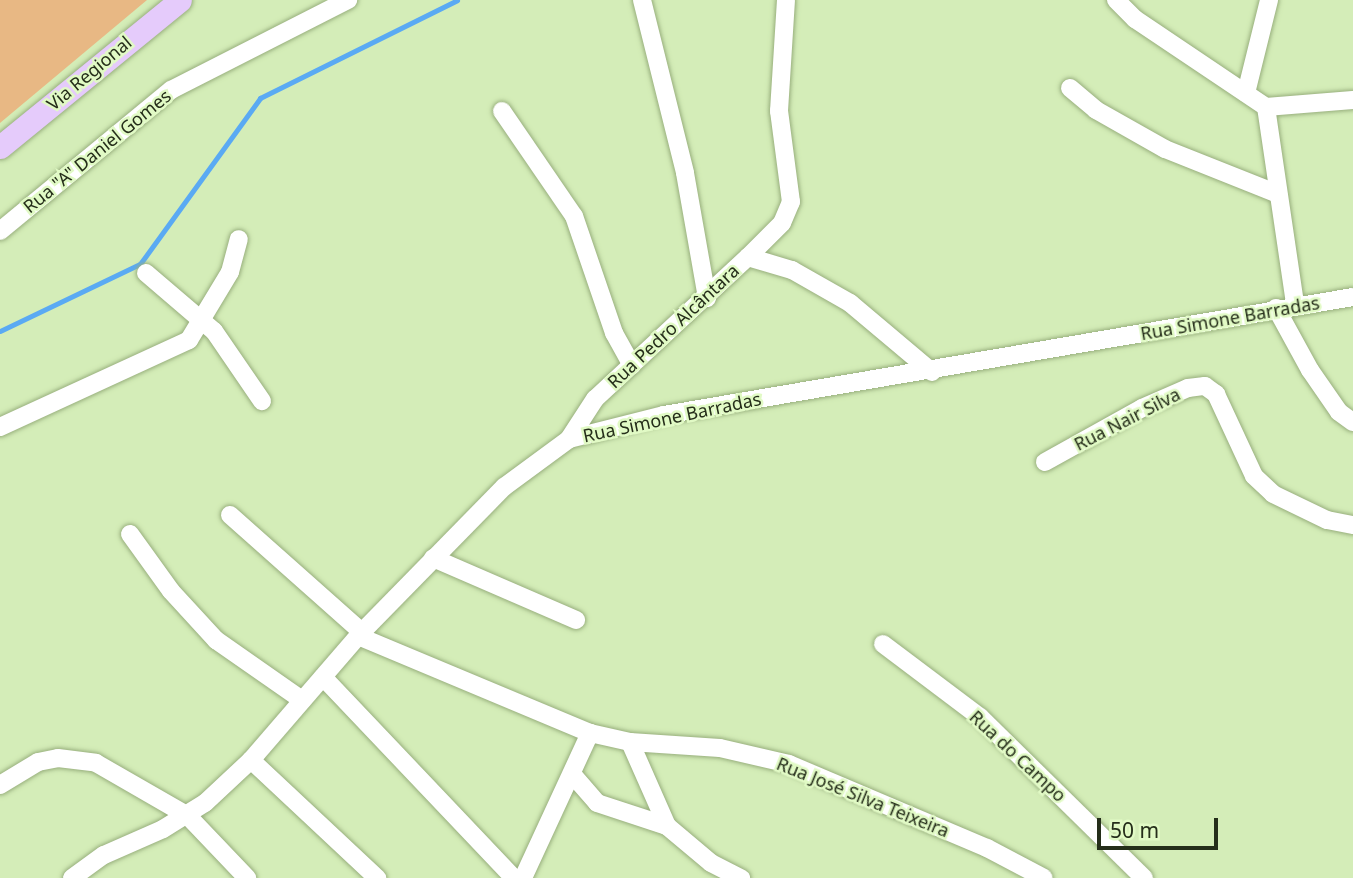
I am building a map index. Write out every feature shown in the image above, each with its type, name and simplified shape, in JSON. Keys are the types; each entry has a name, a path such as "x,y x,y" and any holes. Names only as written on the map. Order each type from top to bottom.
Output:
{"main road":[{"name":"Via Regional","path":"0,147 180,0"}],"street":[{"name":"Rua \"A\" Daniel Gomes","path":"0,231 171,90 348,0"},
{"path":"642,0 685,173 707,298"},
{"path":"748,257 782,223 791,202 779,111 786,0"},
{"path":"1116,0 1135,19 1266,107 1353,100"},
{"path":"1246,93 1269,0"},
{"path":"1070,88 1096,110 1165,149 1278,194"},
{"path":"1266,107 1295,304"},
{"path":"502,111 574,216 614,333 632,365"},
{"path":"0,427 189,340 230,272 239,239"},
{"name":"Rua Pedro Alcântara","path":"569,439 595,399 707,298 748,257 792,270 850,303 932,372"},
{"path":"146,273 203,320 262,401"},
{"name":"Rua Simone Barradas","path":"72,878 104,855 188,816 251,760 360,635 504,487 569,439 664,415 932,372 1295,304 1353,297"},
{"path":"1276,308 1310,370 1339,412 1353,422"},
{"name":"Rua Nair Silva","path":"1045,462 1142,408 1188,388 1206,386 1216,394 1254,476 1273,494 1327,520 1353,525"},
{"name":"Rua José Silva Teixeira","path":"230,515 360,635 590,733 630,742 720,748 789,764 987,848 1044,878"},
{"path":"130,534 171,591 216,640 302,700"},
{"path":"433,558 576,621"},
{"name":"Rua do Campo","path":"883,644 980,717 1144,878"},
{"path":"323,677 514,878"},
{"path":"523,878 590,733"},
{"path":"630,742 667,826"},
{"path":"0,785 38,762 76,758 117,772 188,816 247,878"},
{"path":"251,760 377,878"},
{"path":"572,774 597,803 667,826 711,863 741,878"}],"shaded area":[{"path":"0,0 147,0 0,123"}],"waterway":[{"path":"0,331 140,264 260,98 457,0"}]}
